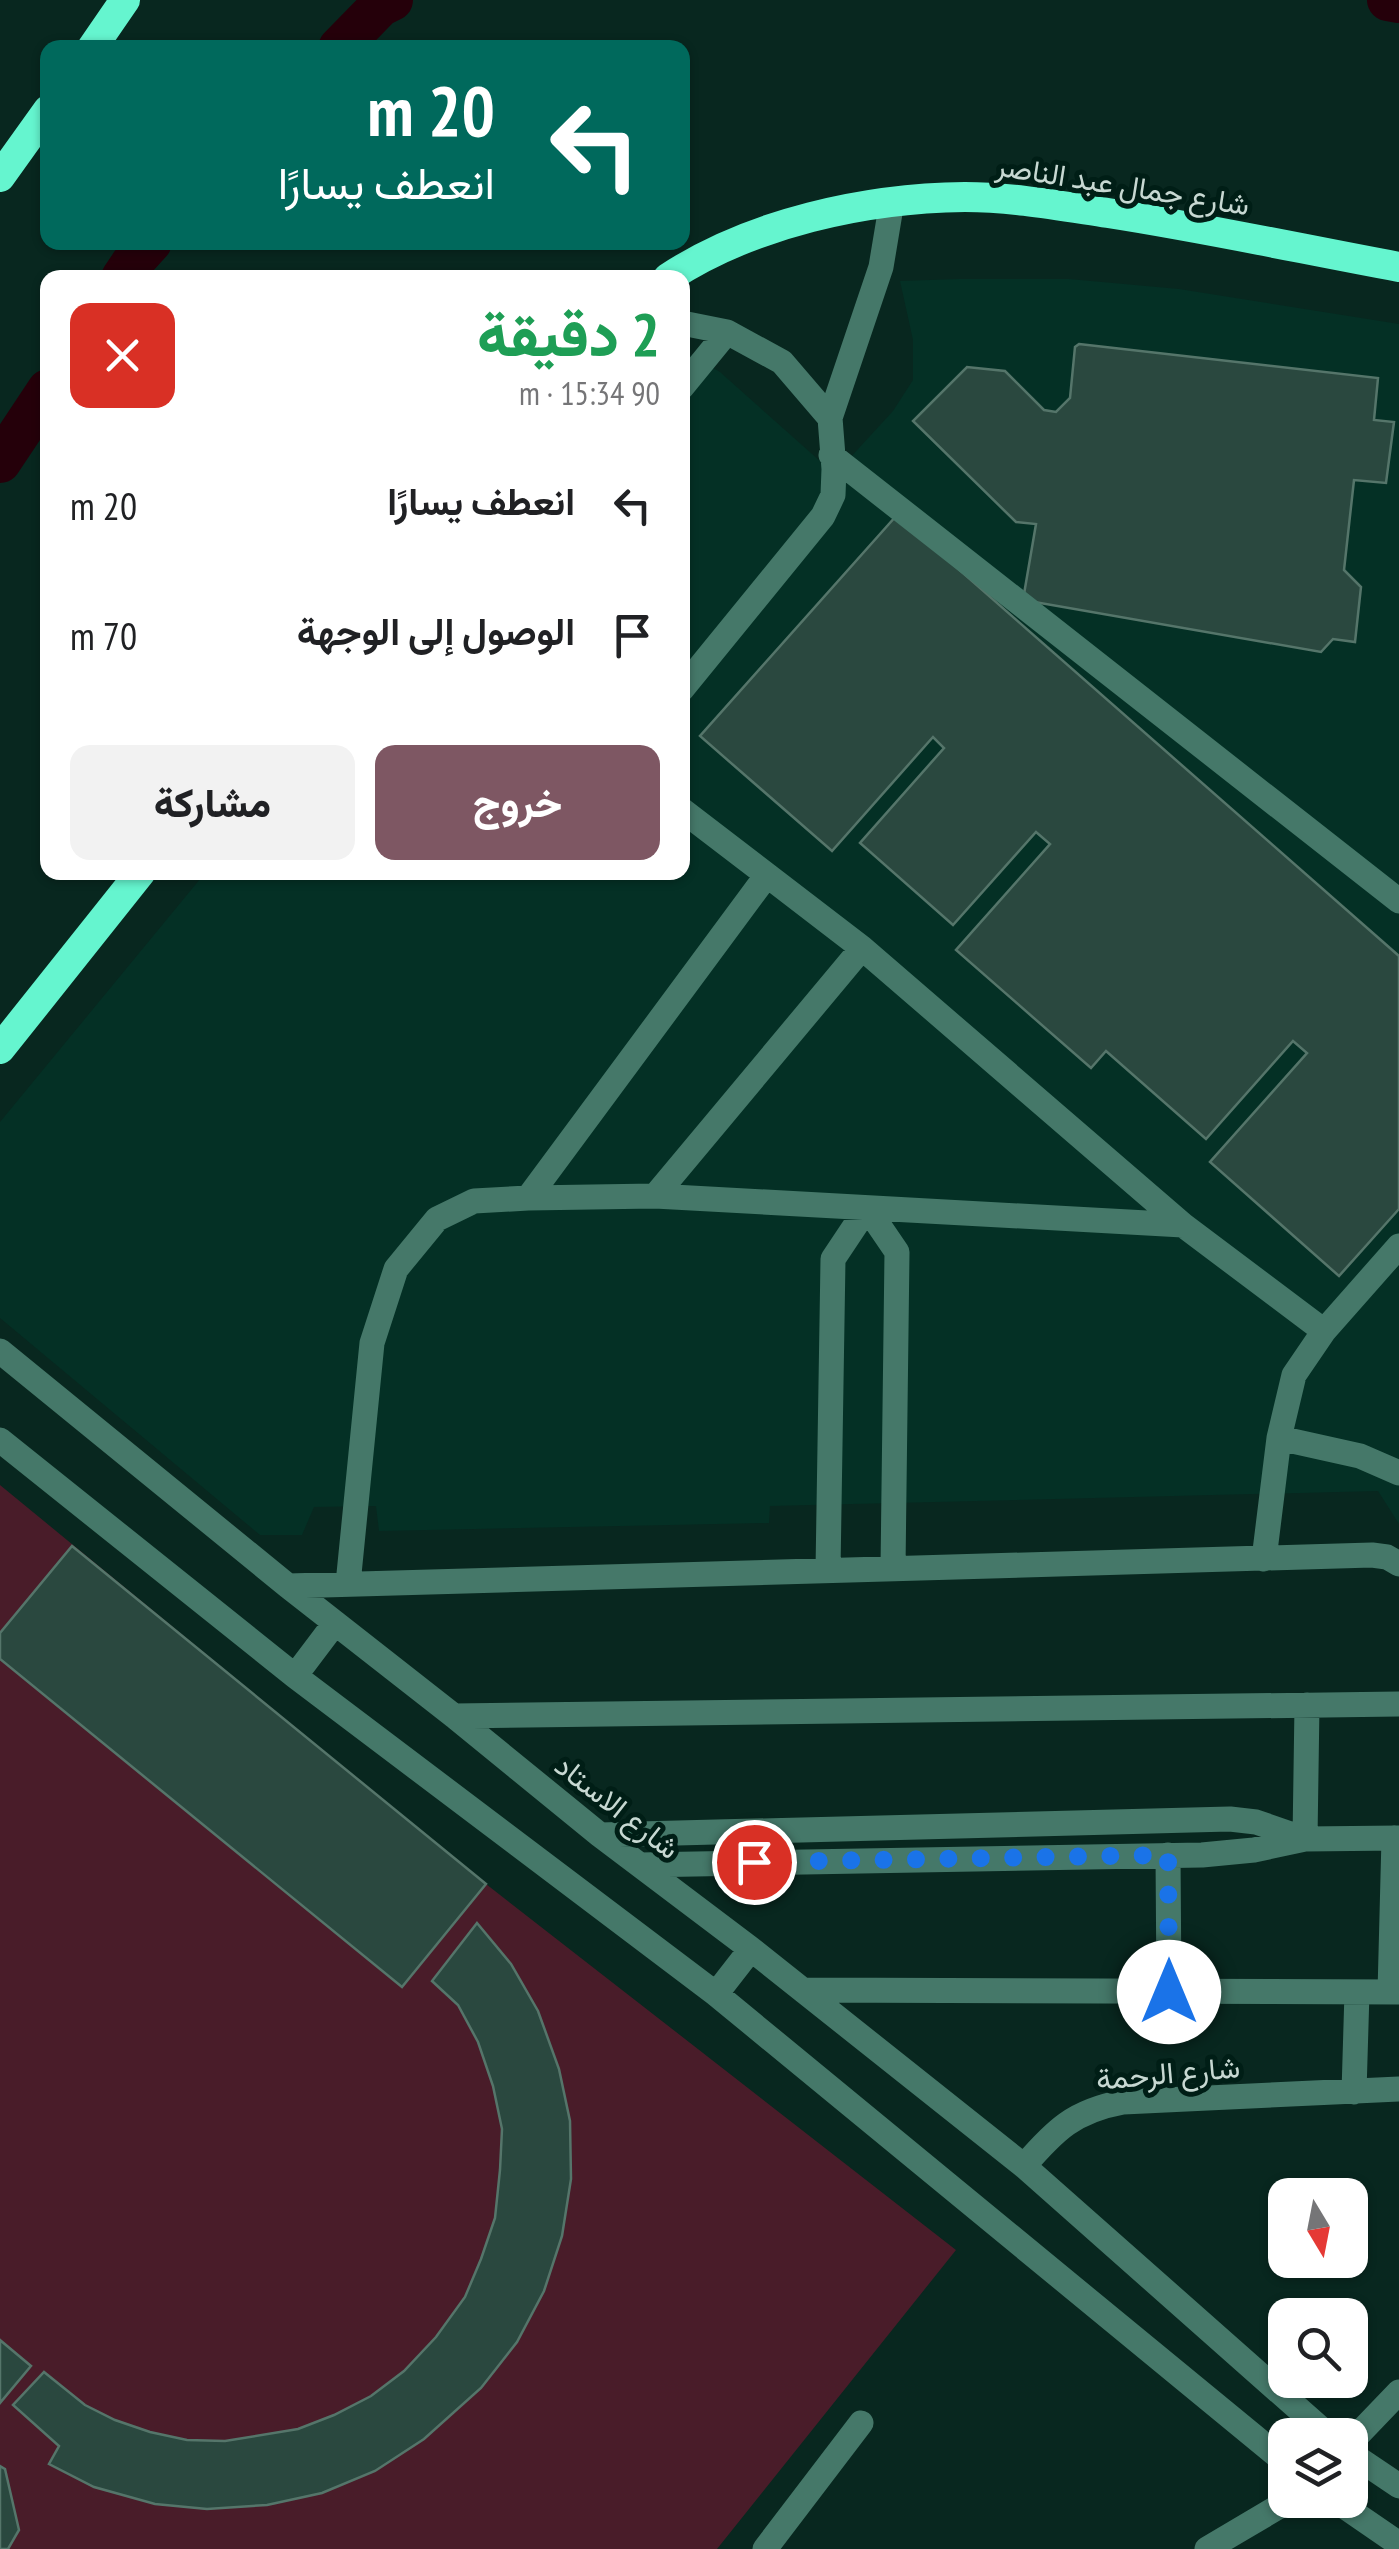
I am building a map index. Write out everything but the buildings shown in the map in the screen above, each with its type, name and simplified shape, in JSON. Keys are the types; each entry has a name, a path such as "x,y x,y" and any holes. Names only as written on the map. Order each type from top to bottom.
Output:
{"highway":[{"path":"98,40 126,0"},
{"path":"0,177 40,121"},
{"name":"شارع جمال عبد الناصر","path":"684,270 748,238 819,214 892,201 967,197 1042,203 1155,220 1399,267"},
{"path":"0,1048 136,880"}],"street":[{"path":"690,679 823,516 832,495 830,418 881,267 892,201"},
{"path":"690,325 727,332 782,362 830,418"},
{"path":"690,377 727,332"},
{"path":"832,455 1399,901"},
{"path":"690,816 862,948 1183,1225 1324,1331"},
{"path":"528,1198 766,875"},
{"path":"655,1196 862,948"},
{"path":"348,1584 372,1343 396,1268 437,1219 474,1201 655,1196 1183,1225"},
{"path":"867,1208 897,1252 893,1568"},
{"path":"828,1570 833,1259 867,1208"},
{"path":"1264,1559 1279,1438 1294,1375 1324,1331 1399,1246"},
{"name":"شارع الاستاد","path":"0,1351 288,1586 1024,2166 1309,2418"},
{"path":"1279,1438 1360,1456 1399,1473"},
{"path":"0,1440 295,1676 716,1994 1268,2448"},
{"path":"288,1586 1372,1555 1399,1564"},
{"path":"295,1676 336,1624"},
{"path":"454,1716 1399,1704"},
{"path":"1305,1839 1307,1705"},
{"path":"600,1834 1230,1820 1256,1822 1305,1839"},
{"path":"640,1865 1228,1854 1305,1839 1397,1838 1395,1992 803,1990"},
{"path":"1168,1855 1169,1992"},
{"path":"716,1994 752,1949"},
{"path":"1354,2092 1357,1992"},
{"name":"شارع الرحمة","path":"1024,2166 1053,2132 1086,2111 1123,2102 1399,2090"},
{"path":"1368,2424 1399,2392"},
{"path":"765,2549 861,2423"},
{"path":"1368,2465 1399,2486"},
{"path":"1207,2549 1268,2513"},
{"path":"1361,2518 1399,2544"}],"shaded area":[{"path":"1069,279 1179,289 1399,324 1399,1524 1378,1491 770,1506 769,1523 379,1531 376,1506 314,1507 302,1535 260,1535 0,1318 0,1122 199,880 690,880 690,355 720,372 821,462 848,460 893,411 913,380 913,340 900,281"},
{"path":"0,1485 486,1884 956,2250 717,2549 0,2549"}],"waterway":[{"path":"347,40 380,6 392,0"},
{"path":"1388,0 1399,2"},
{"path":"127,270 144,250"},
{"path":"0,462 40,402"}],"route":[{"path":"754,1862 1168,1855 1169,1992"}]}
